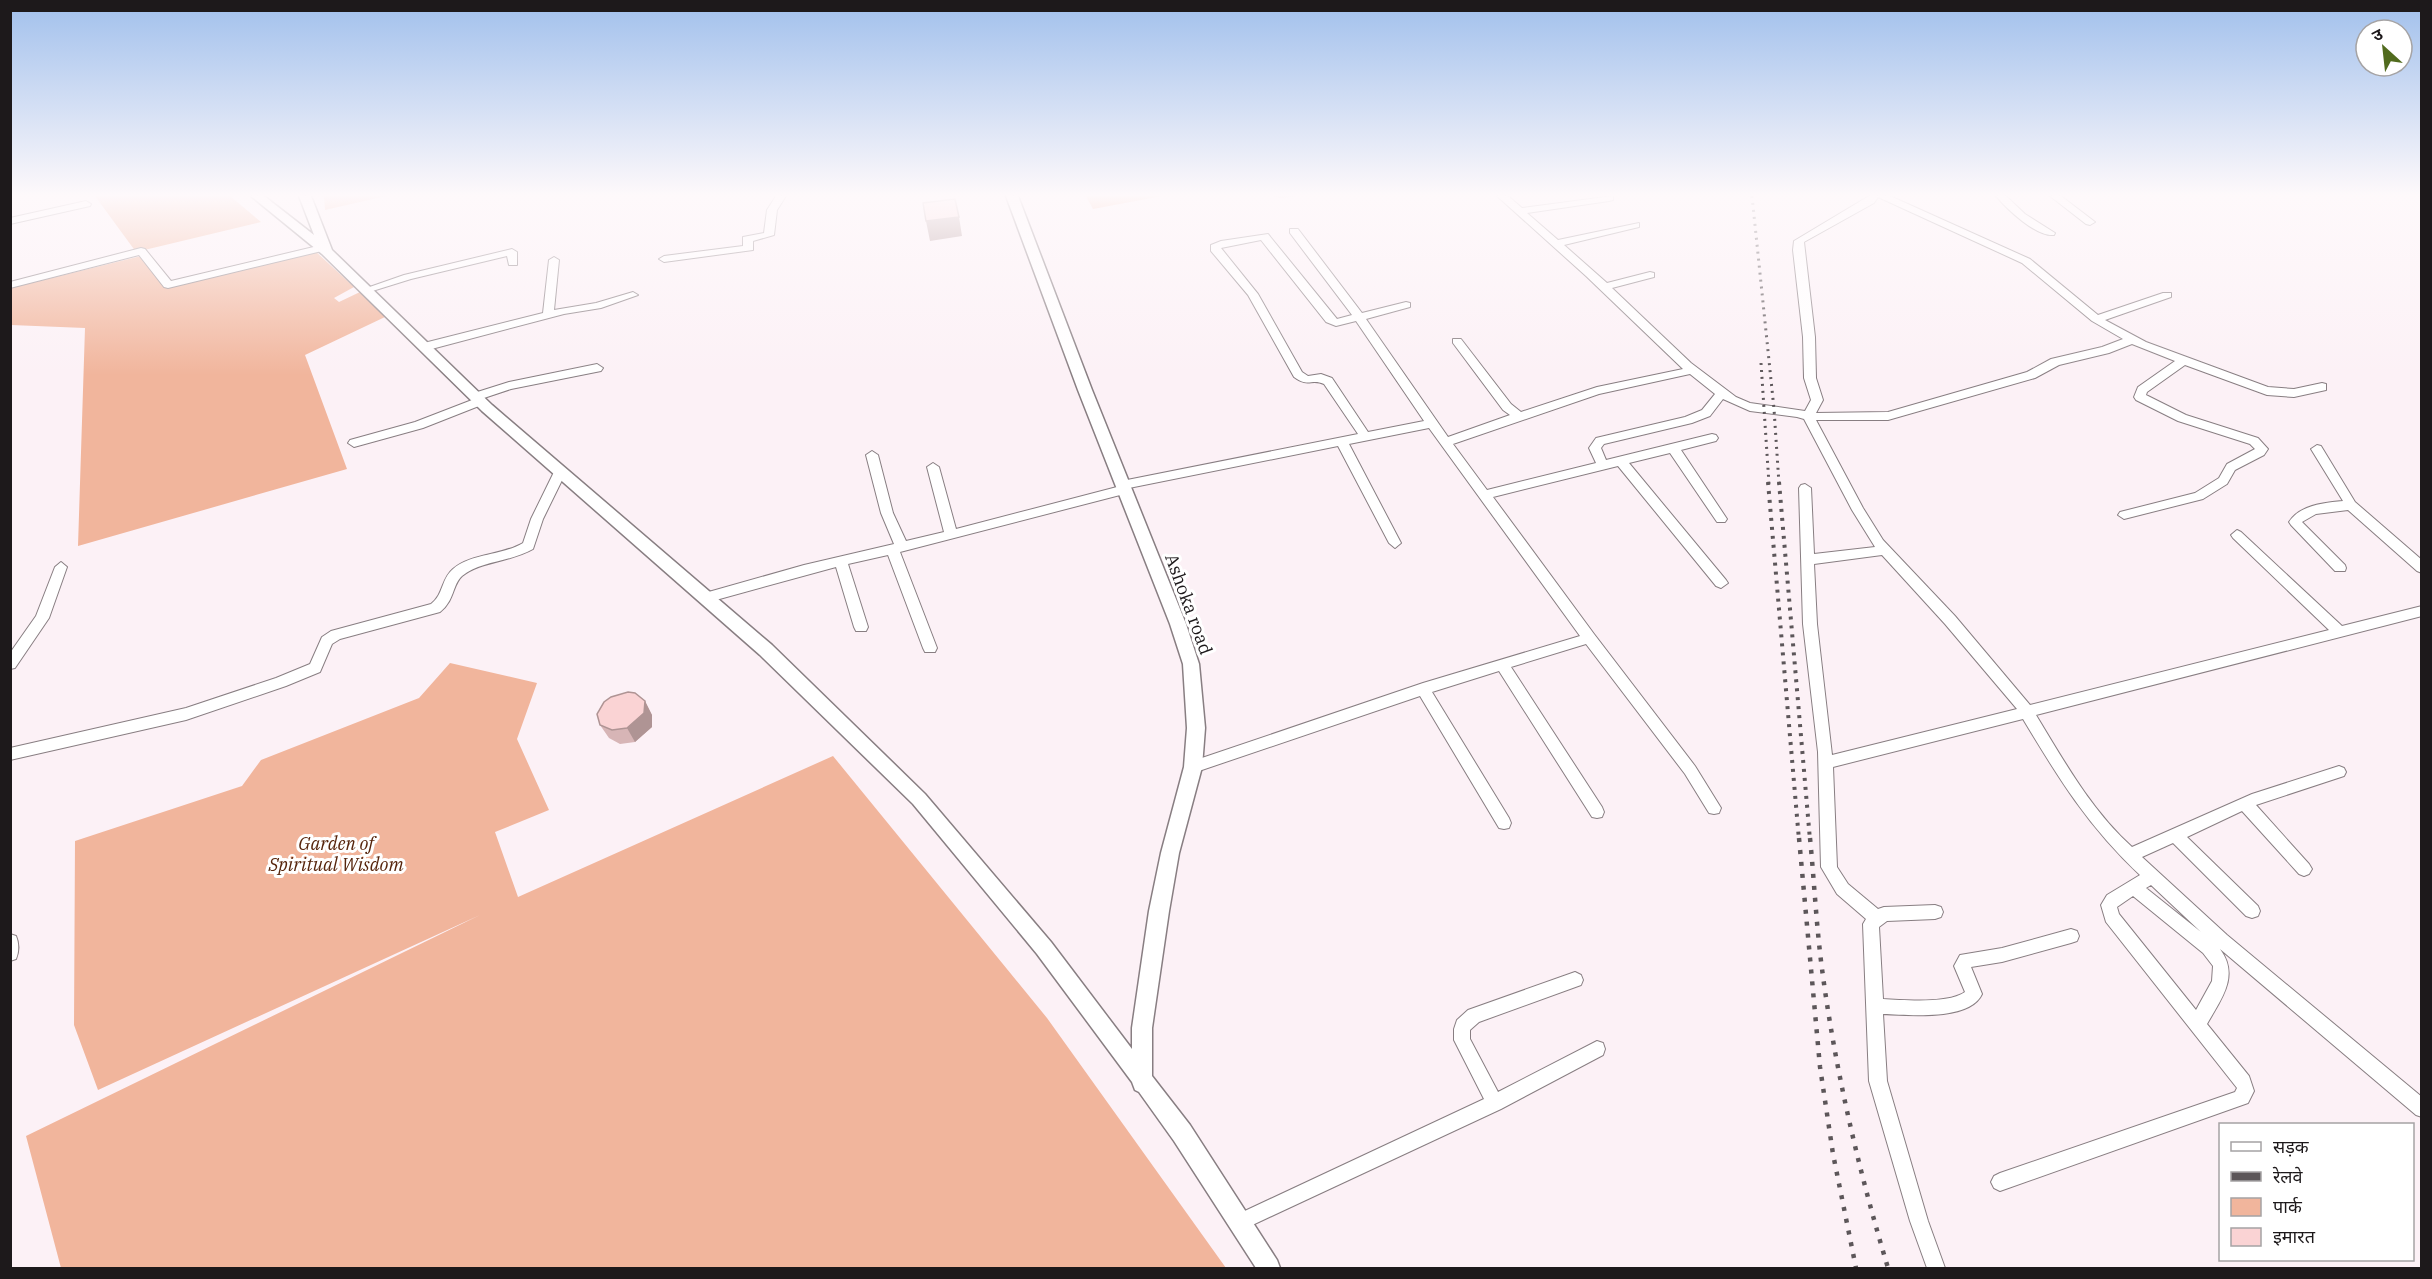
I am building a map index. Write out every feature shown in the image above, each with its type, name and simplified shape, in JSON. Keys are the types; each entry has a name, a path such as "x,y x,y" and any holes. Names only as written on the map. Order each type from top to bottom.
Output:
{"street":[{"path":"10,285 123,256"},
{"path":"145,256 168,285 299,256"},
{"path":"330,256 477,399 782,666 919,799 1044,948 1142,1083 1182,1133 1269,1269"},
{"path":"366,290 488,256"},
{"path":"512,256 513,263"},
{"path":"664,259 690,256"},
{"name":"Ashoka road","path":"1035,256 1123,488 1178,624 1191,664 1196,728 1193,767 1170,854 1159,911 1142,1028 1142,1083"},
{"path":"1221,256 1253,294 1298,374 1306,380 1321,378 1328,381 1366,437"},
{"path":"1279,256 1330,320 1336,323 1406,305"},
{"path":"1313,256 1359,317 1483,495 1690,770 1714,808"},
{"path":"1571,256 1693,370 1738,404 1808,417 1888,417 2031,375 2055,362 2105,350 2132,340"},
{"path":"1798,256 1808,328 1810,378 1817,400 1808,417"},
{"path":"2014,256 2026,261 2096,319 2132,340 2183,362 2277,393 2294,393 2322,387"},
{"path":"548,315 554,260"},
{"path":"1605,287 1650,275"},
{"path":"424,347 548,315 597,306 633,295"},
{"path":"2096,319 2167,296"},
{"path":"1457,341 1507,407 1519,416"},
{"path":"2124,515 2199,496 2223,481 2230,467 2262,449 2254,441 2182,418 2140,397 2142,390 2183,362"},
{"path":"354,443 426,422 509,386 597,368"},
{"path":"1446,442 1598,391 1693,370"},
{"path":"1603,466 1595,448 1600,441 1688,420 1706,413 1722,393"},
{"path":"1808,417 1868,528 1885,550 1987,661 2028,713 2068,780 2096,819 2130,855 2221,940 2421,1109"},
{"path":"705,598 1123,488 1432,423"},
{"path":"1483,495 1713,438"},
{"path":"1342,442 1395,543"},
{"path":"1672,448 1721,519"},
{"path":"2317,449 2350,505 2421,568"},
{"path":"872,455 897,548 930,648"},
{"path":"1620,461 1721,583"},
{"path":"933,467 951,535"},
{"path":"10,754 186,714 281,682 315,668 327,641 336,635 435,608 445,602 455,575 466,568 515,554 528,546 537,519 560,472"},
{"path":"1805,488 1810,624 1826,763 1829,867 1833,879 1844,891 1877,918"},
{"path":"2340,568 2295,522 2311,511 2350,505"},
{"path":"2237,535 2340,632"},
{"path":"1807,560 1885,550"},
{"path":"841,562 861,627"},
{"path":"10,664 42,618 61,567"},
{"path":"1826,763 2421,611"},
{"path":"1193,767 1423,689 1589,638"},
{"path":"1502,665 1597,812"},
{"path":"1423,689 1504,823"},
{"path":"2130,855 2245,804 2339,772"},
{"path":"2245,804 2304,869"},
{"path":"2175,835 2252,911"},
{"path":"2000,1182 2240,1099 2245,1095 2246,1088 2243,1082 2112,916 2109,904 2152,876"},
{"path":"2134,887 2209,948 2219,960 2222,978 2198,1024"},
{"path":"1935,912 1895,912 1877,918 1871,924 1876,1063 1884,1106 1936,1269"},
{"path":"1874,1006 1933,1007 1967,1002 1974,994 1962,966 1966,960 2002,955 2071,936"},
{"path":"10,941 10,954"},
{"path":"1495,1103 1462,1040 1461,1030 1465,1022 1474,1016 1575,980"},
{"path":"1240,1222 1495,1103 1597,1050"}],"green space":[{"path":"141,256 168,286 291,256 320,256 354,287 334,298 339,302 360,292 385,317 305,355 347,469 78,546 85,328 11,325 11,288"},
{"name":"Garden of Spiritual Wisdom","path":"450,663 537,683 517,739 549,810 495,832 518,897 833,756 1047,1018 1226,1268 61,1268 26,1136 480,915 98,1090 74,1025 75,841 242,786 261,760 419,698"}],"building":[{"path":"628,692 635,693 645,701 644,713 627,728 612,730 600,725 597,714 604,702 611,697"}],"railway":[{"path":"1758,256 1774,409 1779,484"},
{"path":"1761,363 1769,484"},
{"path":"1768,482 1799,840"},
{"path":"1779,482 1810,840"},
{"path":"1799,838 1820,1067 1833,1154 1856,1268"},
{"path":"1810,838 1819,946 1833,1039 1857,1154 1888,1268"}]}
